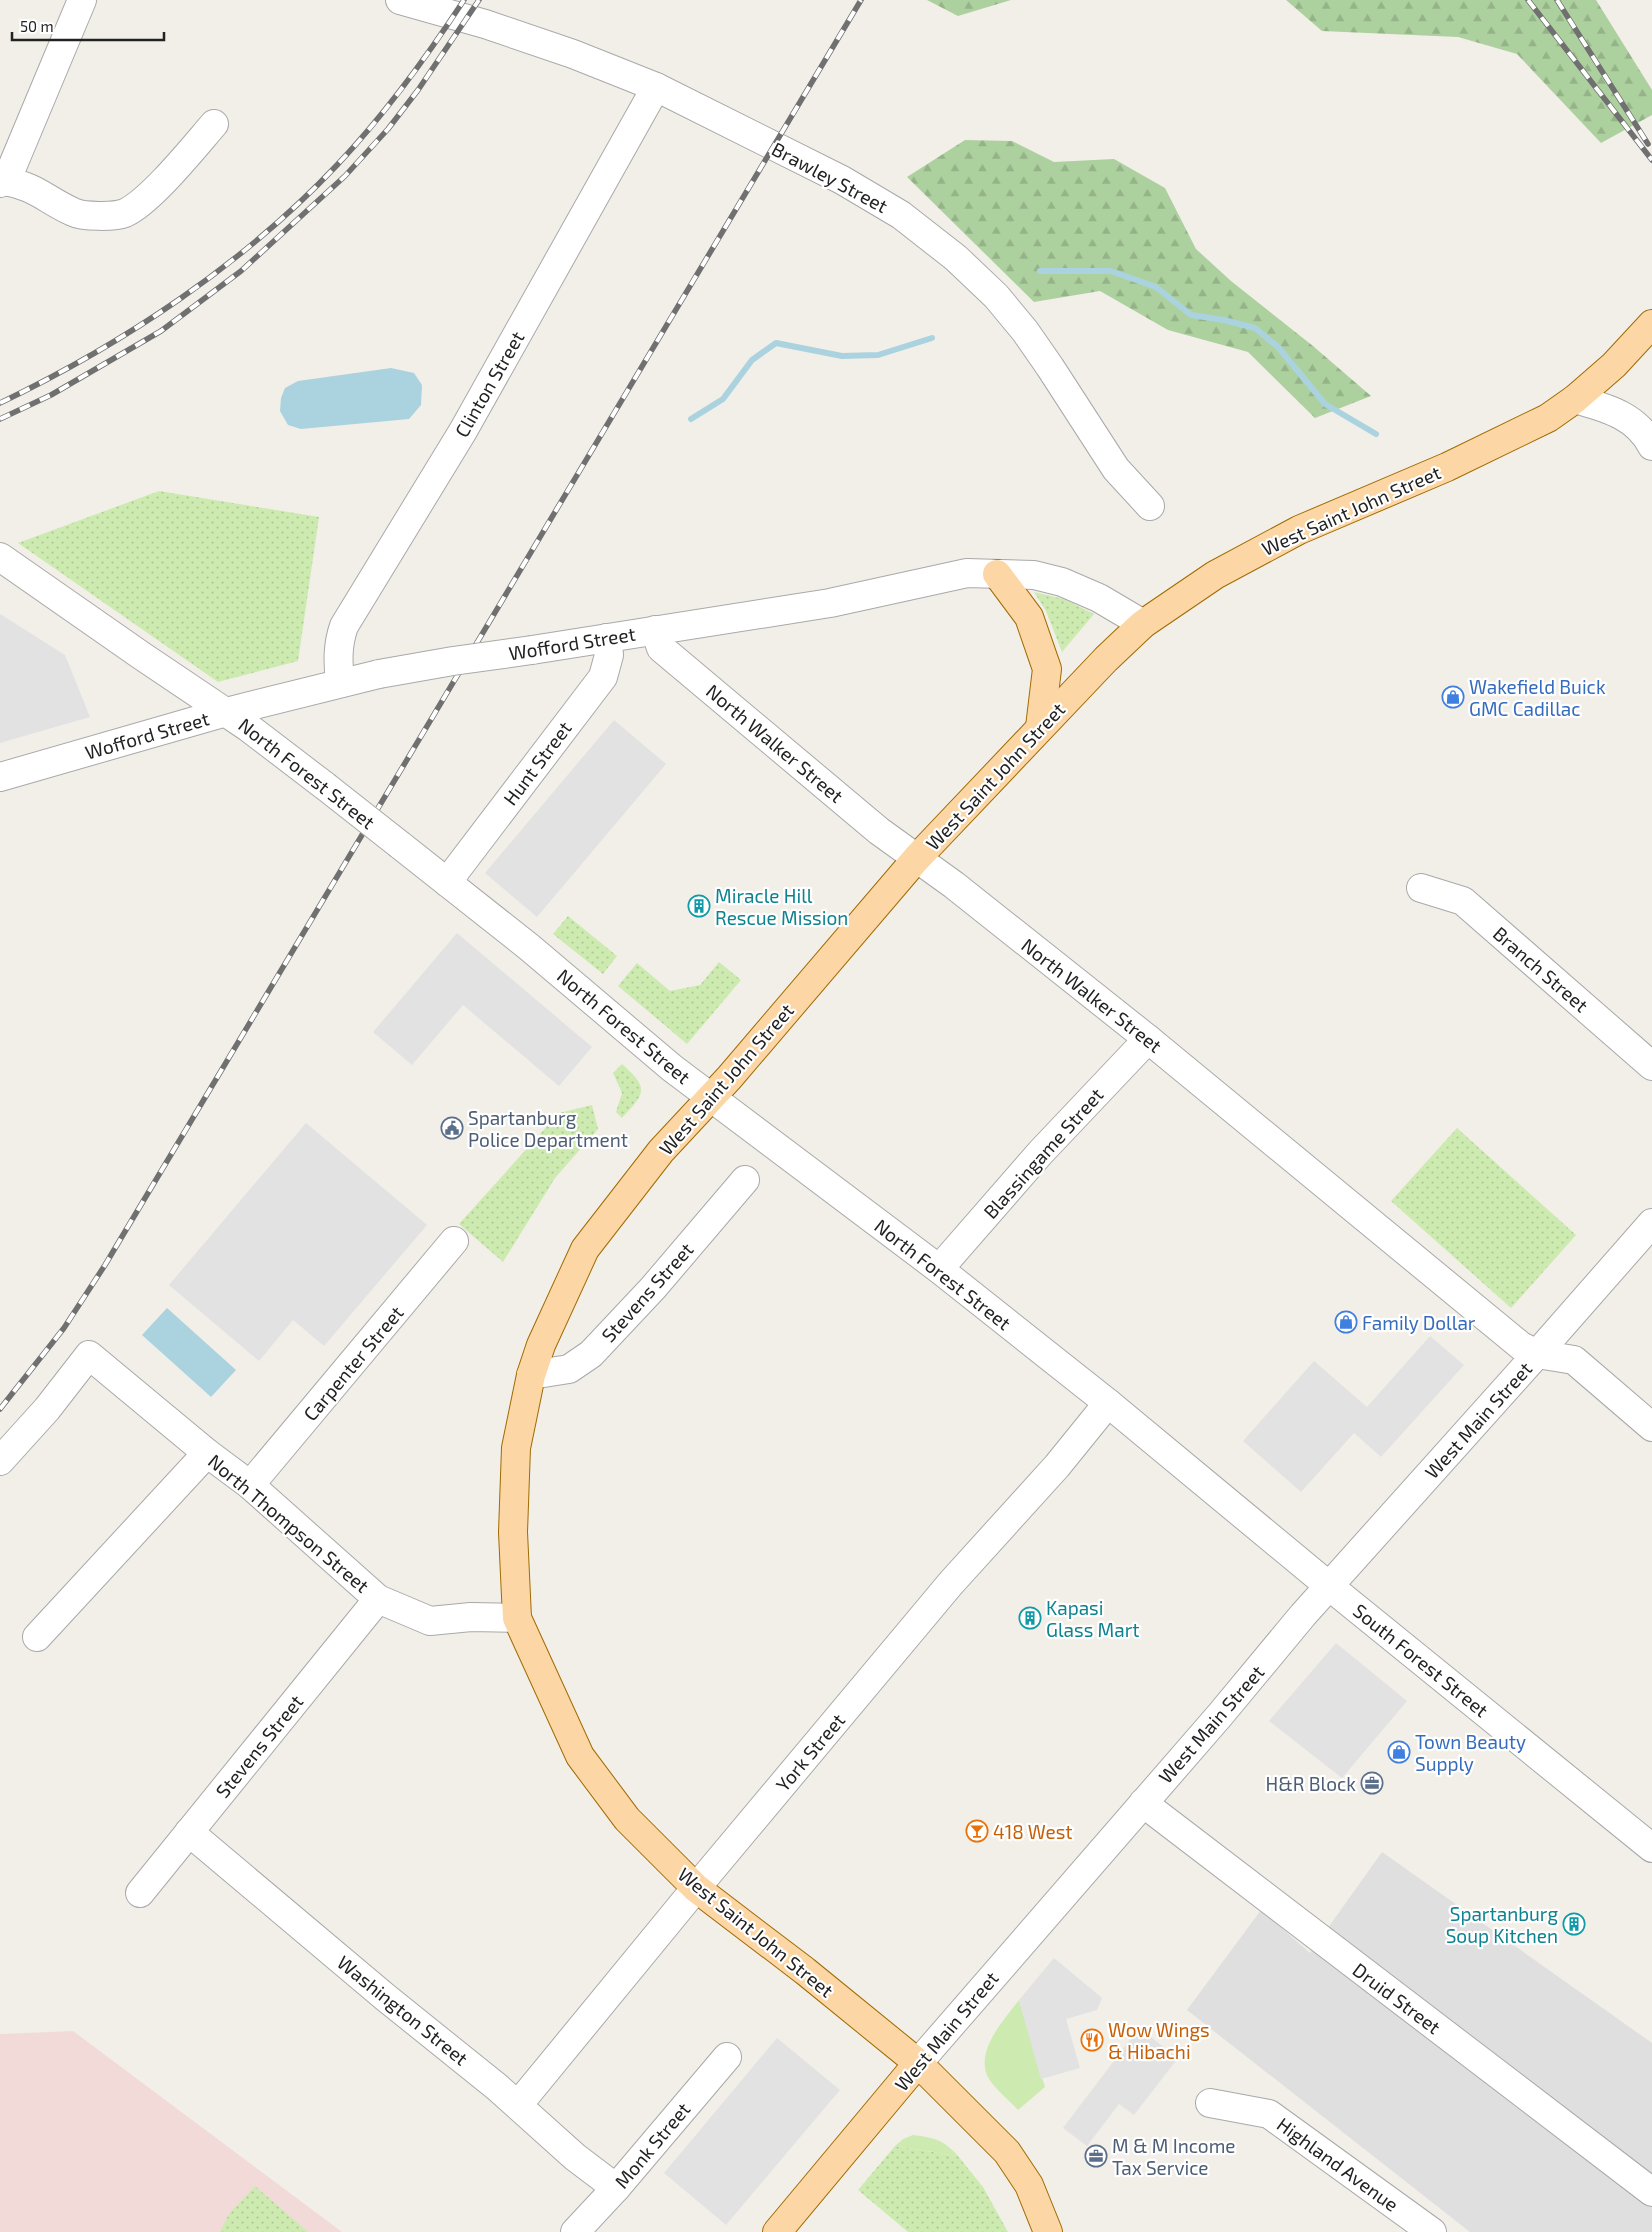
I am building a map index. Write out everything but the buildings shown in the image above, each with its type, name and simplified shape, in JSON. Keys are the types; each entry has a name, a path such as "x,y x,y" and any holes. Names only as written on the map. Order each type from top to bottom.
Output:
{"main road":[{"name":"West Saint John Street","path":"1048,2232 1029,2185 1007,2152 918,2063 805,1971 696,1888 627,1819 580,1756 517,1618 513,1532 516,1448 530,1375 541,1345 585,1249 661,1151 712,1097 916,859 1040,727 1143,624 1215,575 1299,530 1447,467 1548,418 1575,399 1614,365 1652,324"},
{"path":"997,574 1029,617 1047,669 1040,727"},
{"name":"West Main Street","path":"777,2232 918,2063"}],"street":[{"path":"82,0 10,172 2,182 32,188 74,214 101,216 124,213 144,200 214,124"},
{"name":"Brawley Street","path":"400,0 485,24 573,54 656,87 872,197 915,226 956,258 996,296 1025,331 1116,469 1150,506"},
{"name":"Clinton Street","path":"340,683 339,642 344,626 463,431 656,87"},
{"path":"1575,399 1615,410 1646,434 1652,446"},
{"name":"North Forest Street","path":"0,557 134,651 226,712 325,786 529,947 672,1068 785,1155 939,1269 1108,1403 1329,1586"},
{"name":"Wofford Street","path":"0,776 226,712 379,674 830,603 967,573 1034,575 1062,582 1099,598 1143,624"},
{"name":"North Walker Street","path":"655,630 661,648 879,831 954,885 1148,1039 1521,1346 1538,1354 1574,1360 1652,1427"},
{"name":"Hunt Street","path":"448,883 462,861 603,677 609,655 607,638"},
{"name":"Branch Street","path":"1421,888 1463,901 1652,1066"},
{"name":"Blassingame Street","path":"939,1269 1042,1152 1148,1039"},
{"name":"Stevens Street","path":"530,1375 569,1369 591,1354 653,1288 745,1180"},
{"name":"West Main Street","path":"918,2063 1142,1802 1220,1715 1329,1586 1538,1354 1652,1223"},
{"name":"Carpenter Street","path":"250,1485 454,1242"},
{"name":"North Thompson Street","path":"0,1462 47,1409 89,1355 207,1453 250,1485 378,1599 430,1621 471,1617 517,1618"},
{"name":"York Street","path":"518,2105 945,1590 1057,1466 1108,1403"},
{"path":"37,1636 207,1453"},
{"name":"South Forest Street","path":"1329,1586 1652,1848"},
{"name":"Stevens Street","path":"140,1893 378,1599"},
{"name":"Druid Street","path":"1142,1802 1652,2192"},
{"name":"Washington Street","path":"189,1832 385,1997 518,2105 575,2157 616,2188"},
{"name":"Monk Street","path":"575,2232 616,2188 727,2057"},
{"name":"Highland Avenue","path":"1210,2103 1269,2114 1432,2232"}],"shaded area":[{"path":"0,614 65,655 90,717 0,743"},
{"path":"614,720 666,764 537,917 485,873"},
{"path":"457,933 592,1047 559,1086 463,1005 412,1065 373,1032"},
{"path":"306,1123 427,1225 324,1346 293,1320 259,1361 169,1285"},
{"path":"1430,1336 1464,1365 1381,1457 1354,1433 1301,1492 1243,1441 1314,1361 1367,1407"},
{"path":"1336,1643 1407,1701 1342,1778 1269,1721"},
{"path":"1382,1852 1652,2043 1652,2232 1470,2232 1187,2010 1261,1910 1310,1953"},
{"path":"1054,1958 1102,1998 1097,2010 1066,2019 1080,2068 1041,2079 1019,2000"},
{"path":"1139,2028 1178,2058 1134,2115 1119,2104 1087,2146 1063,2128"},
{"path":"73,2031 342,2232 0,2232 0,2034"},
{"path":"777,2038 840,2090 726,2225 664,2173"}],"green space":[{"path":"927,0 1011,0 958,16"},
{"path":"1286,0 1596,0 1652,90 1652,115 1601,143 1517,54 1458,37 1322,31"},
{"path":"965,140 1012,141 1054,162 1114,159 1165,188 1196,249 1231,281 1313,346 1371,396 1315,418 1248,352 1168,330 1100,291 1034,302 907,177"},
{"path":"159,491 319,517 298,661 218,682 18,543"},
{"path":"1034,592 1064,599 1094,614 1062,652 1046,611"},
{"path":"568,916 617,956 603,974 553,934"},
{"path":"719,962 741,980 687,1044 618,986 637,963 670,991 700,985"},
{"path":"622,1064 637,1079 641,1091 636,1103 622,1118 616,1112 622,1093 613,1073"},
{"path":"592,1105 598,1129 555,1178 503,1262 459,1224 559,1113"},
{"path":"1457,1128 1576,1235 1511,1308 1391,1201"},
{"path":"1019,2000 1045,2087 1018,2110 989,2079 985,2069 985,2058 993,2036"},
{"path":"913,2135 938,2140 948,2146 958,2156 895,2146 903,2139"},
{"path":"895,2146 958,2156 983,2187 1008,2232 908,2232 858,2190"},
{"path":"255,2186 308,2232 220,2232 229,2214"}],"water":[{"path":"391,368 414,373 422,385 421,405 409,419 301,429 288,425 280,411 281,398 285,388 298,381"},
{"path":"167,1308 236,1370 211,1397 142,1335"}],"waterway":[{"path":"1040,271 1111,271 1156,287 1191,315 1224,320 1255,328 1278,347 1325,404 1376,434"},
{"path":"691,419 723,399 752,360 776,343 842,356 878,355 932,338"}],"railway":[{"path":"0,403 46,380 136,328 180,299 263,235 302,201 372,125 420,64 464,0"},
{"path":"0,419 51,395 161,331 241,271 345,176 388,129 418,90 479,0"},
{"path":"0,1409 64,1328 105,1265 861,0"},
{"path":"1528,0 1652,160"},
{"path":"1557,0 1648,144"}],"place":[{"name":"Wakefield Buick GMC Cadillac","path":"1453,697"},
{"name":"Miracle Hill Rescue Mission","path":"699,906"},
{"name":"Spartanburg Police Department","path":"452,1128"},
{"name":"Family Dollar","path":"1346,1322"},
{"name":"Kapasi Glass Mart","path":"1030,1618"},
{"name":"Town Beauty Supply","path":"1399,1752"},
{"name":"H&R Block","path":"1372,1783"},
{"name":"418 West","path":"977,1831"},
{"name":"Spartanburg Soup Kitchen","path":"1574,1924"},
{"name":"Wow Wings & Hibachi","path":"1092,2040"},
{"name":"M & M Income Tax Service","path":"1096,2156"}]}
